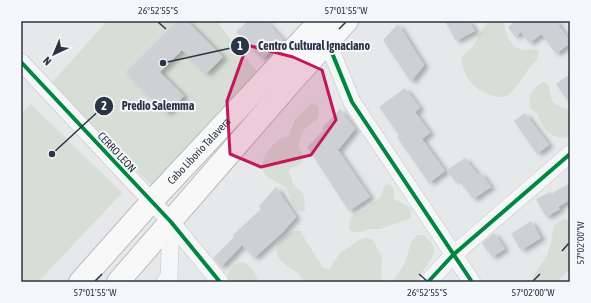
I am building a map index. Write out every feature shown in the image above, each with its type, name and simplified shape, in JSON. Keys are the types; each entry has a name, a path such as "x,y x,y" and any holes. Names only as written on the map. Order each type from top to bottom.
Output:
{"highway":[{"name":"Cabo Liborio Talavera","path":"80,282 152,201 320,21"},
{"path":"118,282 294,79 347,21"}],"street":[{"path":"328,43 352,102 472,282"},
{"name":"CERRO LEON","path":"21,62 171,222 220,282"},
{"path":"428,282 453,255 570,154"},
{"path":"165,282 170,277 171,222"}],"highlighted area":[{"path":"247,45 293,57 322,70 336,120 311,155 261,167 230,154 227,101"}],"shaded area":[{"path":"107,21 216,21 260,75 156,189 49,86"},
{"path":"488,21 504,21 509,40 519,49 538,50 536,62 529,68 514,90 504,97 492,96 478,89 470,81 462,65 461,58 474,45"},
{"path":"544,82 549,86 552,100 556,105 570,110 570,136 561,138 553,136 543,127 538,115 530,108 530,96 532,92 536,87"},
{"path":"312,103 318,106 319,112 316,121 307,127 302,133 298,145 303,161 299,165 289,169 295,187 301,191 304,196 305,210 302,212 293,205 285,187 265,174 263,170 263,162 267,153 275,143 284,137 288,137 295,120"},
{"path":"31,104 122,193 38,282 21,282 21,115"},
{"path":"387,184 394,189 394,199 408,206 411,211 411,218 380,229 369,229 354,232 349,229 349,223 352,216 366,209 376,201 381,196 383,189"},
{"path":"565,218 570,223 570,269 557,282 525,282 533,279 537,270 545,259 549,251 554,225"},
{"path":"294,231 300,231 323,268 329,269 340,253 361,239 367,238 373,240 382,257 381,276 383,282 304,282 299,274 281,260 276,251 277,246 283,238"},
{"path":"418,235 424,235 431,243 434,250 433,256 416,282 392,282 404,264 411,243"},
{"path":"207,251 226,280 229,271 233,266 238,263 242,263 252,269 259,282 218,282 204,253"}],"building":[{"path":"177,21 187,21 223,57 206,74 182,50 160,72 184,96 167,113 126,72"},
{"path":"248,21 266,21 283,40 262,59 236,32"},
{"path":"445,21 469,21 475,31 456,41"},
{"path":"513,21 560,21 557,23 570,43 556,54 542,34 529,43 521,32 515,37 508,27 514,22"},
{"path":"398,24 424,65 411,82 383,40"},
{"path":"570,74 570,104 556,84"},
{"path":"405,88 420,108 415,112 430,133 422,139 445,171 429,183 397,137 399,135 379,107"},
{"path":"340,109 355,129 338,150 370,197 349,211 307,147 324,130 322,128"},
{"path":"525,113 549,145 537,154 514,121"},
{"path":"465,158 478,175 481,173 491,187 473,199 458,179 455,181 447,170"},
{"path":"570,183 570,200 558,207 560,209 546,217 536,199 550,192 551,194"},
{"path":"276,187 296,217 283,232 254,258 242,245 221,267 213,258 234,237 233,235 261,209 259,206"},
{"path":"531,221 541,238 521,250 511,234"},
{"path":"494,233 505,249 492,257 482,243"}],"cycle path":[{"path":"328,43 352,102 472,282"},
{"path":"21,62 171,222 220,282"},
{"path":"428,282 453,255 570,154"}],"place":[{"name":"Centro Cultural Ignaciano","path":"163,63"},
{"name":"Predio Salemma","path":"52,154"}]}
